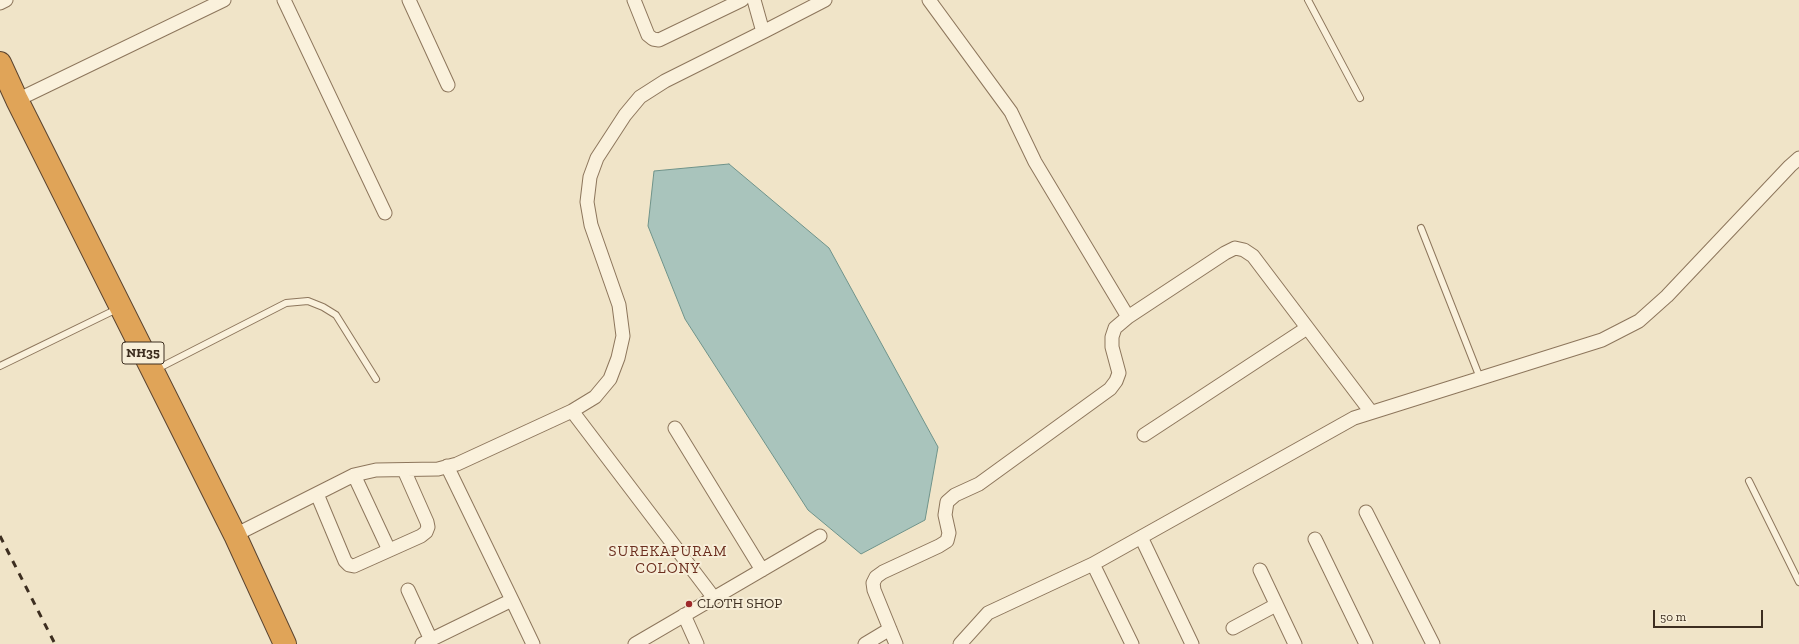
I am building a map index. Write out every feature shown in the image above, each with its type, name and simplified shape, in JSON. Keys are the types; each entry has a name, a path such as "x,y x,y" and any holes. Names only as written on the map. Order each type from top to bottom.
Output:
{"highway":[{"name":"NH35","path":"0,62 17,100 234,535 285,644"}],"street":[{"path":"0,3 6,0"},
{"path":"17,100 224,0"},
{"path":"284,0 385,213"},
{"path":"409,0 448,84"},
{"path":"634,0 648,35 653,39 659,40 742,0"},
{"path":"754,0 763,32"},
{"path":"234,535 354,475 376,470 438,469 472,457 572,412 595,397 610,379 618,358 622,336 619,305 591,225 587,202 590,177 597,158 625,115 640,97 665,81 825,0"},
{"path":"929,0 1011,112 1035,162 1128,317"},
{"path":"960,644 988,613 1094,564 1354,418 1602,340 1638,321 1667,296 1799,158"},
{"path":"896,644 874,590 873,583 876,577 883,572 947,541 948,533 944,515 947,502 955,495 979,484 1110,389 1116,381 1119,373 1112,347 1112,337 1115,328 1128,317 1225,253 1235,248 1244,250 1253,256 1371,412"},
{"path":"1144,435 1307,328"},
{"path":"572,412 714,598"},
{"path":"675,428 762,570"},
{"path":"447,466 534,644"},
{"path":"317,494 344,560 349,565 354,566 421,536 428,527 404,470"},
{"path":"354,475 389,550"},
{"path":"1366,512 1434,644"},
{"path":"635,644 820,536"},
{"path":"1141,537 1192,644"},
{"path":"1315,539 1366,644"},
{"path":"1094,564 1132,644"},
{"path":"1260,570 1295,644"},
{"path":"408,590 427,642 512,600"},
{"path":"1233,628 1276,605"},
{"path":"684,615 696,644"},
{"path":"865,644 890,629"}],"lane":[{"path":"1308,0 1360,98"},
{"path":"1421,228 1480,378"},
{"path":"152,371 286,303 308,301 324,307 336,315 376,379"},
{"path":"0,366 121,307"},
{"path":"1748,481 1799,582"}],"water":[{"path":"729,164 829,248 938,447 925,520 861,554 808,510 685,319 648,226 654,171"}],"railway":[{"path":"0,536 55,644"}],"place":[{"name":"CLOTH SHOP","path":"689,604"}],"district":[{"name":"SUREKAPURAM COLONY","path":"668,560"}]}
